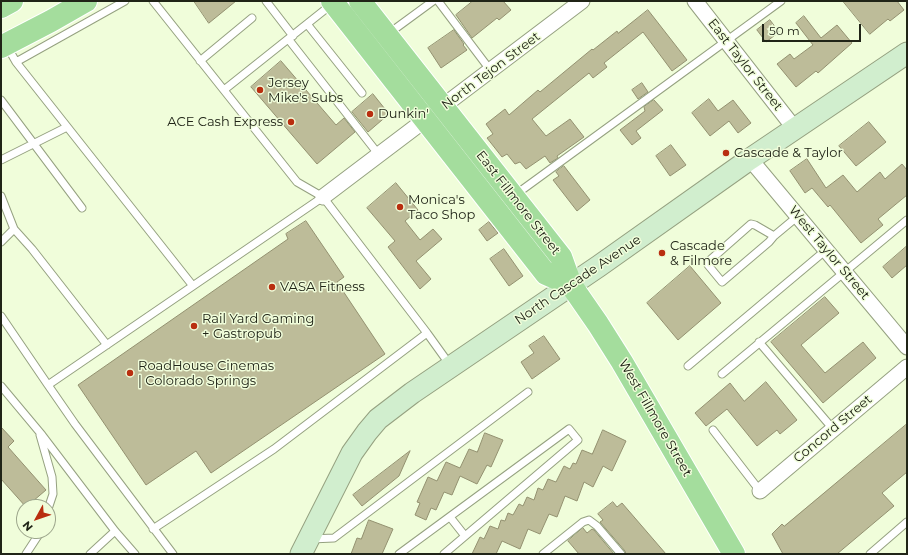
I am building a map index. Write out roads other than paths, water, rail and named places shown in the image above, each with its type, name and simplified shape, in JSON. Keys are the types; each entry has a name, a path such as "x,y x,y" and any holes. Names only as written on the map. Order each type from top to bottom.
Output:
{"main road":[{"path":"8,51 51,21 86,1"},
{"name":"East Fillmore Street","path":"360,1 387,35 434,114 546,274 571,285"},
{"name":"East Fillmore Street","path":"333,2 434,114 514,196 561,257 571,285"},
{"name":"North Cascade Avenue","path":"305,546 352,453 366,432 378,419 451,366 571,285 750,159 907,53"},
{"name":"West Fillmore Street","path":"571,285 622,362 734,554"}],"street":[{"name":"North Tejon Street","path":"323,197 582,1"},
{"name":"East Taylor Street","path":"695,1 795,129"},
{"name":"West Taylor Street","path":"750,159 907,347"},
{"name":"Concord Street","path":"760,491 907,367"}],"lane":[{"path":"125,1 8,51 193,286"},
{"path":"153,1 297,182 323,197 451,366"},
{"path":"266,1 291,38 378,155"},
{"path":"387,35 433,1"},
{"path":"438,1 491,71"},
{"path":"514,196 780,1"},
{"path":"224,90 291,38 333,2"},
{"path":"200,61 252,18"},
{"path":"307,24 362,93"},
{"path":"1,100 82,208"},
{"path":"1,160 67,127"},
{"path":"1,196 14,229 107,345"},
{"path":"48,385 323,197"},
{"path":"774,236 751,224 709,261 708,265 722,282 798,216"},
{"path":"722,374 907,220"},
{"path":"1,242 14,229"},
{"path":"688,366 826,250"},
{"path":"1,316 75,424 173,554"},
{"path":"153,528 274,448 427,333"},
{"path":"759,342 833,429"},
{"path":"1,386 39,431 115,531 135,554"},
{"path":"305,546 334,538 528,392"},
{"path":"399,554 569,429 578,440 444,554"},
{"path":"713,430 760,491"},
{"path":"39,431 52,477 53,494 51,499"},
{"path":"450,517 465,536"},
{"path":"543,554 583,522 589,520 597,526 621,554"},
{"path":"870,554 907,522"},
{"path":"90,554 115,531"},
{"path":"26,554 36,539"}],"place":[{"name":"Jersey Mike's Subs","path":"260,90"},
{"name":"Dunkin'","path":"370,114"},
{"name":"ACE Cash Express","path":"291,122"},
{"name":"Cascade & Taylor","path":"726,153"},
{"name":"Monica's Taco Shop","path":"400,207"},
{"name":"Cascade & Filmore","path":"662,253"},
{"name":"VASA Fitness","path":"272,287"},
{"name":"Rail Yard Gaming + Gastropub","path":"194,326"},
{"name":"RoadHouse Cinemas | Colorado Springs","path":"130,373"}]}
